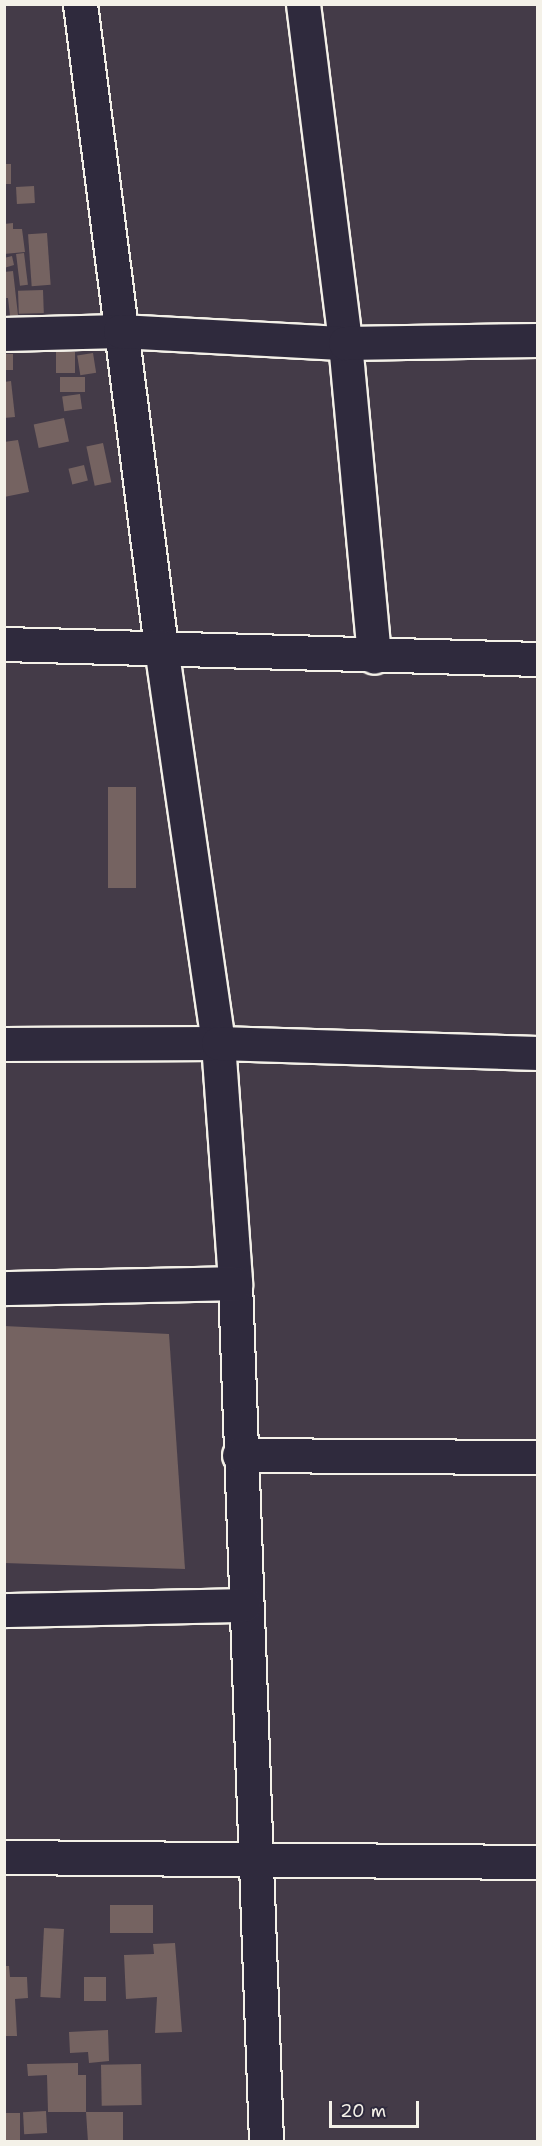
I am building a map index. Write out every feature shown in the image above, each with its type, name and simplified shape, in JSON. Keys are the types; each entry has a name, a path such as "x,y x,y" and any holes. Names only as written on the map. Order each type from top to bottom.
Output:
{"street":[{"path":"80,4 160,647 218,1043 235,1283 244,1605 257,1860 266,2142"},
{"path":"303,4 345,343 374,657"},
{"path":"4,334 120,331 345,343 537,340"},
{"path":"4,644 160,647 374,657 537,659"},
{"path":"4,1044 218,1043 537,1053"},
{"path":"4,1288 235,1283"},
{"path":"239,1455 537,1457"},
{"path":"4,1610 244,1605"},
{"path":"4,1857 537,1862"}],"building":[{"path":"4,164 11,164 11,184 4,184"},
{"path":"34,186 35,203 17,204 16,187"},
{"path":"13,223 13,229 22,229 25,252 4,254 4,224"},
{"path":"47,233 51,285 32,286 28,234"},
{"path":"24,253 28,285 20,286 16,254"},
{"path":"12,256 14,265 4,268 4,258"},
{"path":"13,271 18,315 10,316 8,298 4,298 4,272"},
{"path":"43,290 44,313 19,314 18,291"},
{"path":"56,352 75,352 75,373 56,373"},
{"path":"93,353 96,373 80,375 77,356"},
{"path":"4,354 13,354 13,370 4,370"},
{"path":"60,377 85,377 85,392 60,392"},
{"path":"11,381 15,417 4,418 4,382"},
{"path":"80,394 82,409 64,411 62,397"},
{"path":"64,418 69,441 39,448 34,424"},
{"path":"18,440 29,492 4,497 4,442"},
{"path":"103,443 111,482 95,486 86,447"},
{"path":"84,465 88,481 72,484 68,469"},
{"path":"108,787 136,787 136,888 108,888"},
{"path":"4,1326 169,1334 185,1569 4,1563"},
{"path":"110,1905 153,1905 153,1933 110,1933"},
{"path":"44,1928 64,1929 60,1998 40,1997"},
{"path":"175,1943 182,2032 155,2033 157,1997 126,1999 124,1955 154,1954 153,1944"},
{"path":"4,1966 9,1966 10,1977 27,1977 28,1998 15,1999 17,2036 4,2036"},
{"path":"84,1977 106,1977 106,2001 84,2001"},
{"path":"108,2030 109,2061 89,2063 88,2052 70,2053 69,2032"},
{"path":"78,2063 78,2075 86,2075 86,2112 48,2112 47,2075 28,2076 27,2064"},
{"path":"141,2064 142,2105 102,2106 101,2065"},
{"path":"46,2111 47,2133 24,2134 23,2112"},
{"path":"86,2112 123,2112 123,2142 88,2142"},
{"path":"4,2113 20,2113 20,2142 4,2142"}]}
